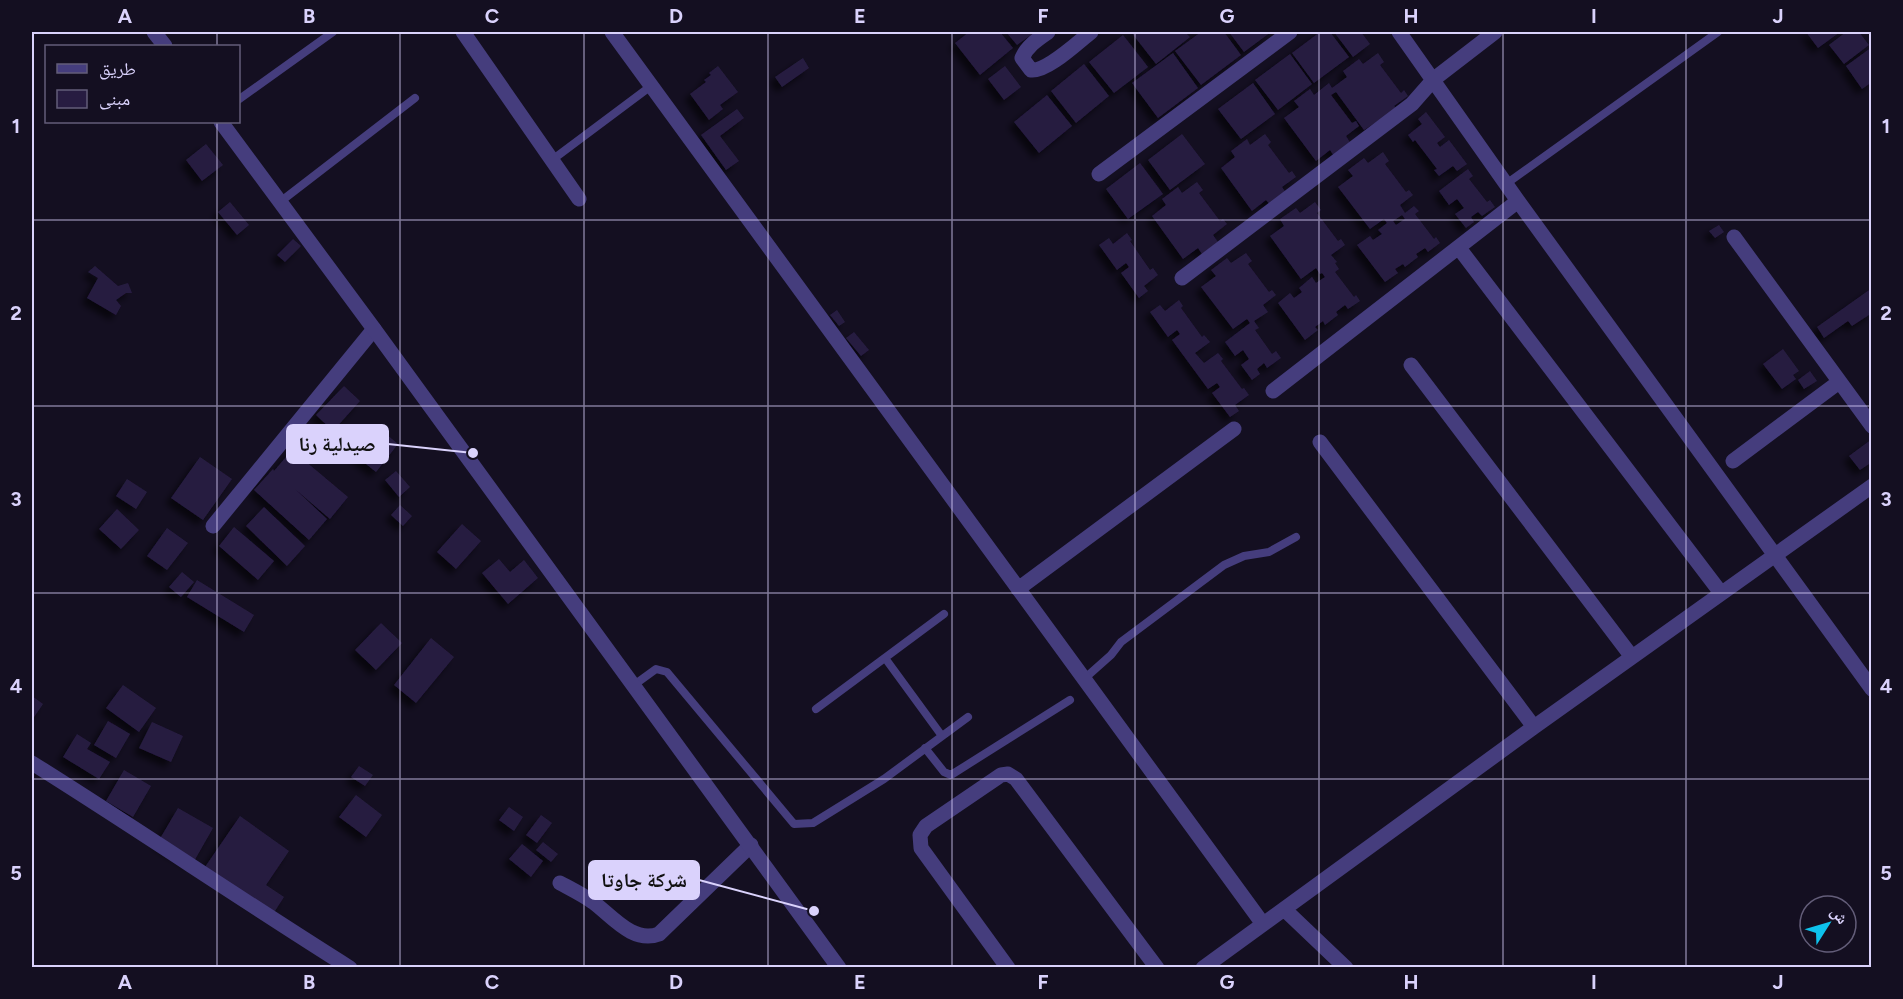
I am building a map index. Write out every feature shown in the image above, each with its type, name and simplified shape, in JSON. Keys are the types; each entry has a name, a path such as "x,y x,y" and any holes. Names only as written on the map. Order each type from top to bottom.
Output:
{"street":[{"path":"612,32 1263,924"},
{"path":"1048,32 1030,45 1024,53 1022,58 1031,70 1037,71 1091,32"},
{"path":"1099,174 1290,32"},
{"path":"1399,32 1518,201 1872,689"},
{"path":"1182,278 1412,104 1434,79 1495,32"},
{"path":"466,33 579,199"},
{"path":"222,123 839,968"},
{"path":"1273,391 1518,201"},
{"path":"1734,237 1872,426"},
{"path":"1459,248 1721,593"},
{"path":"213,526 374,329"},
{"path":"1411,365 1632,657"},
{"path":"1733,461 1839,382"},
{"path":"1018,589 1234,429"},
{"path":"1320,442 1534,727"},
{"path":"1203,968 1534,727 1872,486"},
{"path":"32,764 350,968"},
{"path":"1008,968 921,848 920,836 926,826 1001,775 1008,774 1016,778 1157,968"},
{"path":"560,883 593,903 630,932 652,937 659,934 751,845"},
{"path":"1284,909 1346,968"}],"lane":[{"path":"240,99 333,32"},
{"path":"1506,184 1719,32"},
{"path":"552,160 651,86"},
{"path":"280,202 415,98"},
{"path":"1084,679 1111,655 1121,642 1224,565 1244,556 1269,552 1296,537"},
{"path":"816,709 944,614"},
{"path":"885,658 942,736"},
{"path":"634,685 656,669 667,672 794,824 813,823 884,779 968,717"},
{"path":"926,748 944,772 951,775 1070,700"}],"building":[{"path":"969,32 1000,32 1013,48 980,75 955,43"},
{"path":"1006,32 1035,32 1017,45"},
{"path":"1131,32 1185,32 1190,37 1156,64"},
{"path":"1201,32 1224,32 1241,55 1201,85 1175,51"},
{"path":"1229,32 1271,32 1244,52"},
{"path":"1320,32 1330,32 1349,57 1314,83 1292,53"},
{"path":"1334,32 1361,32 1370,44 1353,57"},
{"path":"1806,32 1840,32 1818,48"},
{"path":"1846,32 1859,32 1869,45 1844,64 1829,45"},
{"path":"1123,35 1148,67 1114,93 1089,62"},
{"path":"1872,47 1872,82 1862,89 1846,66"},
{"path":"1173,53 1198,88 1158,118 1132,83"},
{"path":"1378,53 1384,62 1380,65 1401,93 1404,90 1408,96 1394,106 1400,111 1383,124 1379,120 1364,130 1336,92 1331,95 1352,123 1356,121 1359,126 1346,136 1351,144 1334,156 1330,150 1316,161 1284,118 1299,107 1294,101 1310,89 1314,95 1329,83 1332,88 1347,77 1343,71 1359,59 1363,64"},
{"path":"1290,54 1312,84 1278,110 1255,80"},
{"path":"803,58 809,68 782,87 775,77"},
{"path":"1084,64 1109,96 1076,123 1051,91"},
{"path":"718,66 738,92 720,105 723,109 709,120 690,94 706,82 704,80 711,75 709,73"},
{"path":"1005,66 1021,87 1004,100 988,79"},
{"path":"1253,83 1275,114 1241,139 1218,109"},
{"path":"1047,95 1072,126 1039,153 1014,122"},
{"path":"737,109 744,118 720,136 739,161 726,170 701,135"},
{"path":"1426,112 1445,137 1437,143 1440,147 1449,140 1467,164 1457,171 1453,166 1439,176 1434,170 1437,169 1415,140 1413,142 1408,135 1422,124 1418,119"},
{"path":"1182,134 1205,164 1170,190 1148,160"},
{"path":"1265,134 1271,142 1268,145 1289,173 1292,171 1296,177 1282,187 1287,194 1271,206 1266,200 1252,211 1221,168 1235,157 1231,151 1247,139 1250,145"},
{"path":"206,144 223,165 202,181 186,160"},
{"path":"1383,152 1389,161 1385,164 1406,192 1409,190 1413,195 1400,205 1405,213 1414,206 1419,211 1415,214 1434,239 1436,237 1440,243 1428,252 1425,248 1416,254 1418,257 1405,267 1403,264 1395,269 1398,273 1385,282 1357,245 1370,236 1373,240 1382,234 1378,230 1387,223 1384,219 1370,229 1338,187 1353,176 1348,170 1364,158 1368,163","holes":["1402,215 1405,219 1396,225 1393,221"]},
{"path":"1140,163 1163,194 1128,219 1106,189"},
{"path":"1468,169 1473,176 1469,179 1487,202 1490,200 1495,207 1482,216 1478,212 1471,217 1474,222 1466,228 1455,214 1464,208 1457,199 1449,205 1439,191"},
{"path":"1197,182 1203,190 1199,193 1220,221 1223,219 1227,224 1213,235 1218,242 1202,254 1198,248 1183,259 1152,216 1166,205 1162,199 1178,187 1182,193"},
{"path":"230,202 249,225 237,235 218,212"},
{"path":"1315,202 1321,210 1317,213 1338,241 1341,239 1345,245 1331,255 1339,269 1335,272 1354,297 1356,295 1360,301 1348,309 1345,305 1336,312 1338,315 1325,325 1323,321 1315,327 1318,330 1305,340 1278,303 1290,293 1294,298 1302,292 1299,288 1312,277 1316,283 1325,277 1316,268 1301,279 1270,236 1284,226 1280,219 1296,208 1300,213"},
{"path":"1719,225 1724,232 1715,238 1709,231"},
{"path":"1127,233 1150,270 1153,268 1158,275 1144,286 1148,291 1139,298 1121,273 1129,267 1126,263 1117,270 1099,245 1109,238 1113,244"},
{"path":"293,239 301,246 285,262 277,255"},
{"path":"1246,253 1252,261 1248,264 1269,292 1272,290 1276,295 1263,305 1268,312 1254,321 1259,328 1255,330 1272,354 1276,351 1281,358 1267,368 1264,363 1257,369 1260,374 1252,380 1241,365 1249,359 1243,350 1235,356 1225,342 1250,323 1247,319 1233,329 1201,287 1216,276 1211,270 1227,258 1231,263"},
{"path":"95,266 118,286 128,283 132,293 126,293 116,300 121,306 116,315 87,298 98,278 88,272"},
{"path":"1872,288 1872,313 1852,326 1848,321 1824,338 1817,327"},
{"path":"1179,300 1183,306 1181,308 1202,337 1204,335 1210,342 1195,353 1204,363 1218,353 1223,359 1221,361 1249,395 1235,405 1239,411 1230,417 1212,393 1220,387 1217,383 1208,389 1172,340 1180,334 1177,330 1168,337 1150,312 1160,305 1165,311"},
{"path":"837,310 845,322 839,326 830,315"},
{"path":"854,332 869,350 861,356 846,338"},
{"path":"1783,349 1799,371 1793,375 1796,379 1782,389 1763,364"},
{"path":"1810,371 1817,381 1804,389 1798,380"},
{"path":"344,386 360,401 333,431 316,415"},
{"path":"374,424 398,444 376,472 351,452"},
{"path":"1872,439 1872,462 1860,470 1849,456"},
{"path":"292,450 348,497 330,519 295,489 327,519 309,540 254,490"},
{"path":"200,457 232,479 203,520 171,498"},
{"path":"396,471 410,487 399,497 385,480"},
{"path":"127,479 147,492 136,509 116,496"},
{"path":"400,505 412,516 403,526 391,515"},
{"path":"264,507 305,546 287,566 246,526"},
{"path":"117,509 139,530 121,549 99,529"},
{"path":"462,524 481,541 456,569 437,552"},
{"path":"234,527 274,561 258,580 219,546"},
{"path":"167,528 188,543 167,570 147,556"},
{"path":"499,559 510,572 524,560 538,578 508,604 482,573"},
{"path":"182,572 194,582 181,597 169,587"},
{"path":"197,580 254,615 244,632 187,597"},
{"path":"381,623 402,643 376,670 355,650"},
{"path":"431,638 454,657 416,703 394,685"},
{"path":"123,685 156,708 139,732 106,708"},
{"path":"32,696 43,704 32,720"},
{"path":"108,721 130,734 116,758 94,745"},
{"path":"152,722 183,736 171,762 139,748"},
{"path":"77,734 91,743 87,749 110,762 99,779 63,757"},
{"path":"359,766 373,775 365,786 351,777"},
{"path":"124,770 151,786 133,817 106,801"},
{"path":"356,795 382,815 366,837 339,817"},
{"path":"509,807 523,817 514,831 499,820"},
{"path":"178,808 213,828 193,863 158,842"},
{"path":"541,815 552,823 537,843 526,835"},
{"path":"240,816 289,851 266,885 284,897 273,914 205,867"},
{"path":"543,842 558,854 551,862 536,850"},
{"path":"522,844 543,861 531,877 509,859"}],"place":[{"name":"صيدلية رنا","path":"473,453"},
{"name":"شركة جاوتا","path":"814,911"}]}
